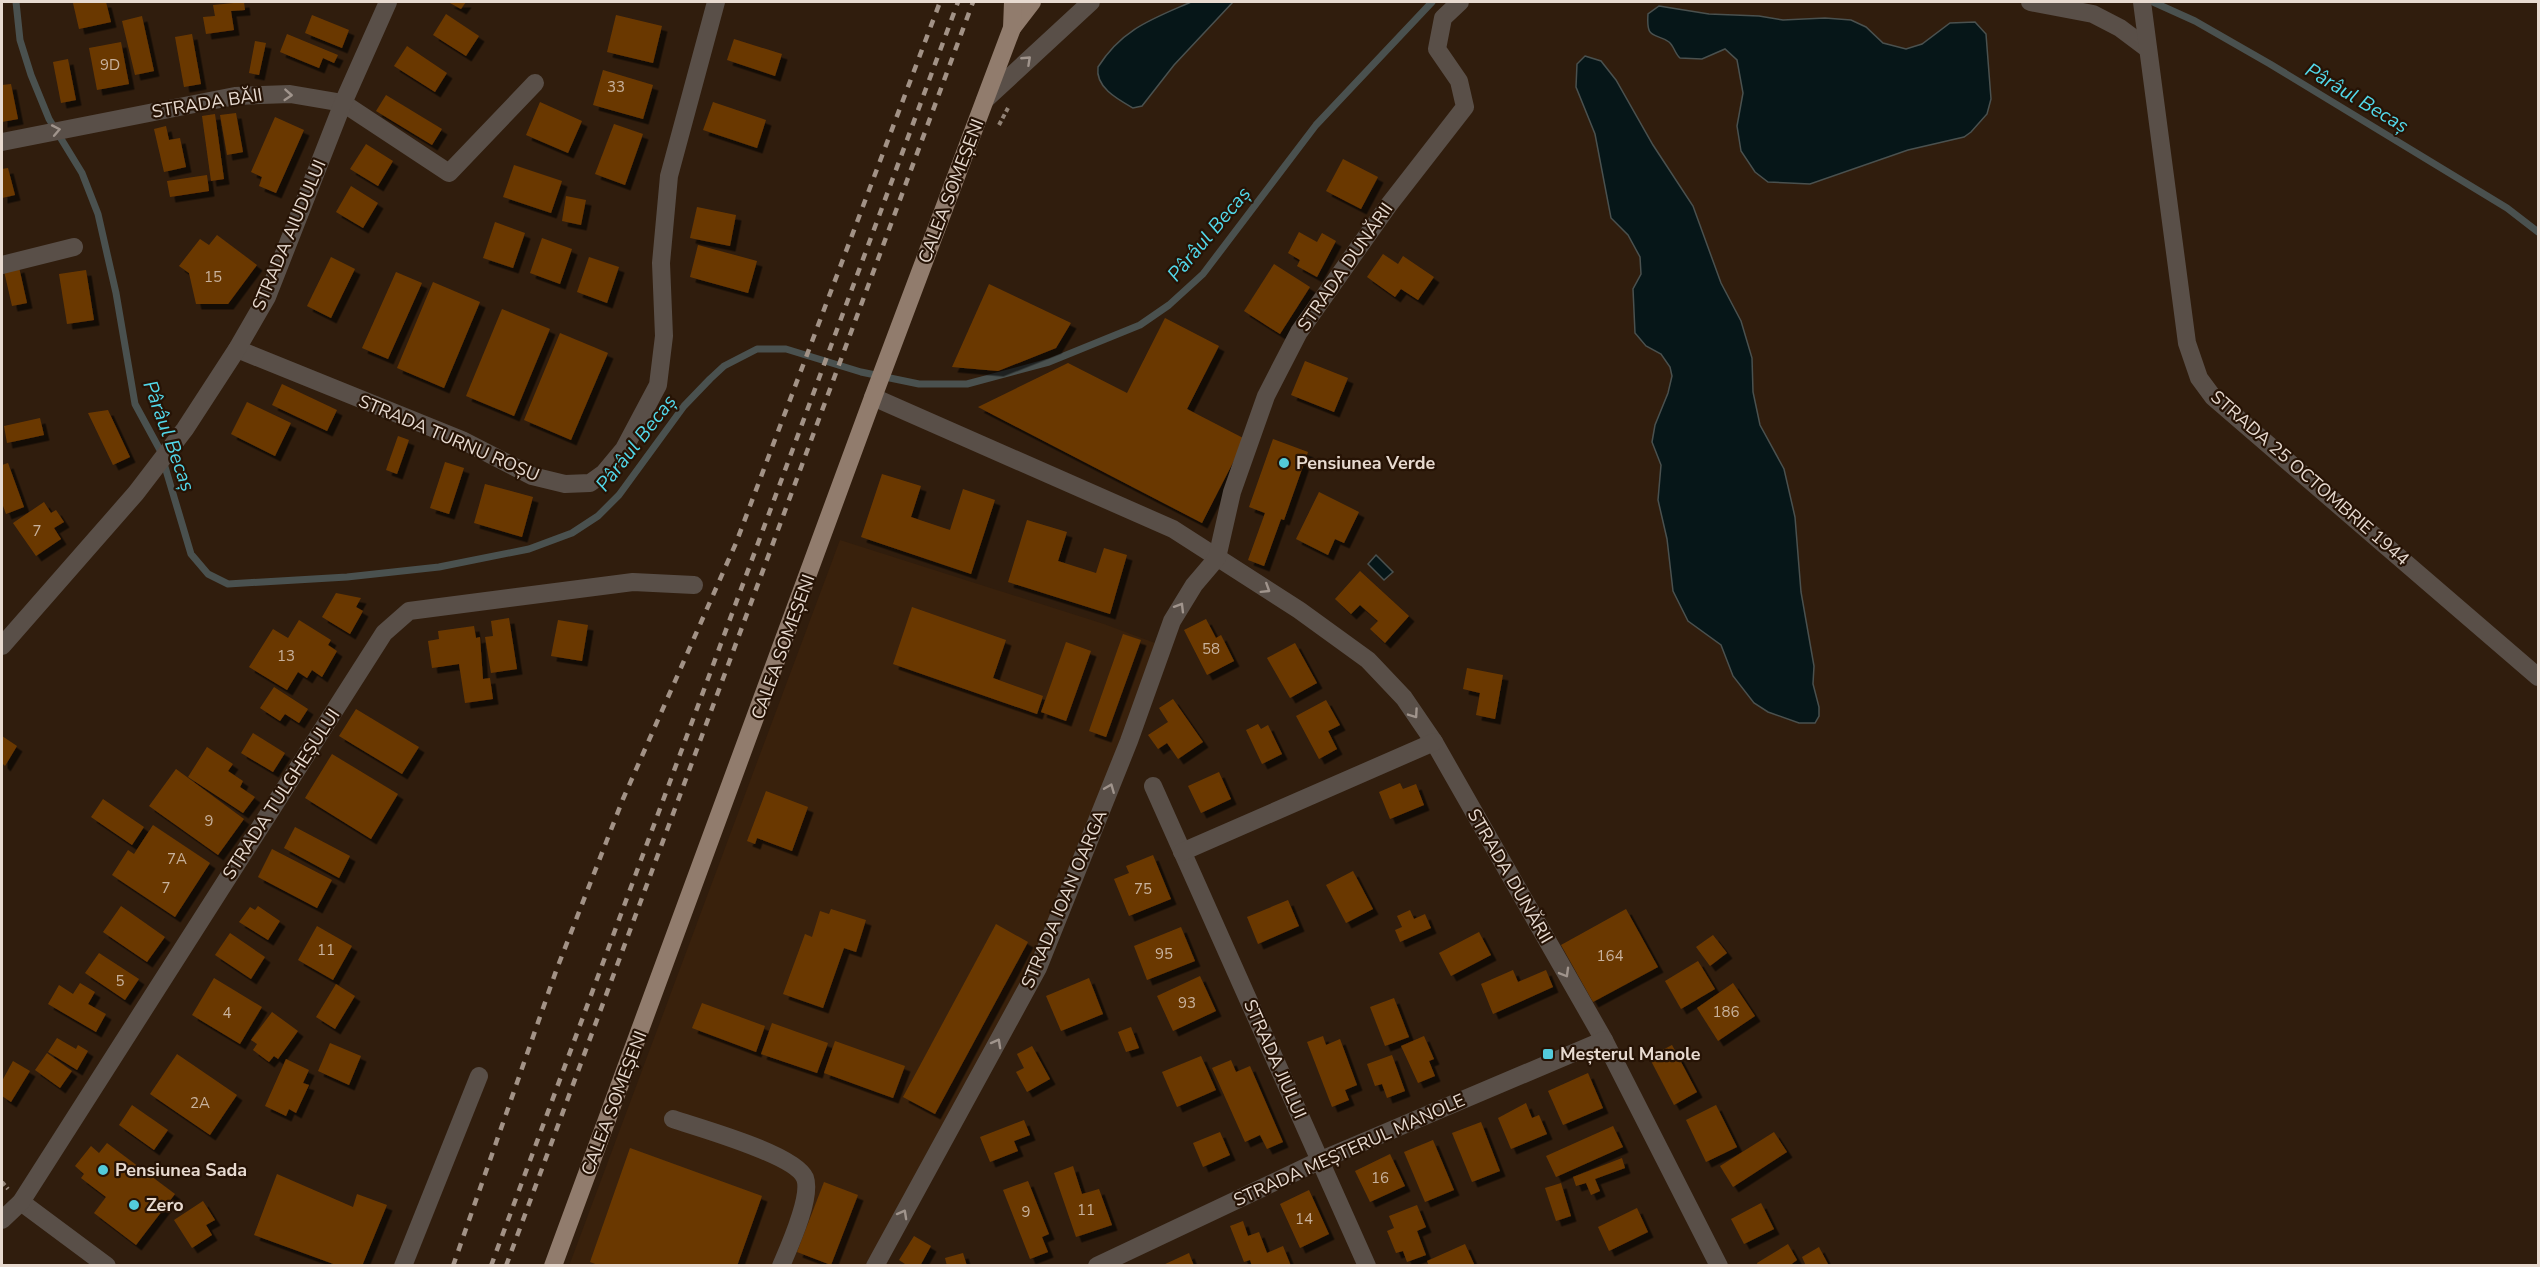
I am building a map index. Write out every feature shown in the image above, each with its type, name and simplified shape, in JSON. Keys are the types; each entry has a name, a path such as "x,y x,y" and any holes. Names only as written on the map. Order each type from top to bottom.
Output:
{"main road":[{"name":"CALEA SOMEȘENI","path":"1012,28 1013,2"},
{"name":"CALEA SOMEȘENI","path":"553,1266 874,394 1012,28 1032,2"}],"street":[{"name":"STRADA AIUDULUI","path":"2,645 136,493 185,429 237,349 267,297 344,103 388,2"},
{"name":"STRADA TURNU ROȘU","path":"237,349 462,440 532,476 565,484 590,483 604,472 624,449 658,385 664,336 661,263 669,177 716,2"},
{"path":"985,100 1091,2"},
{"name":"STRADA DUNĂRII","path":"1217,558 1232,492 1263,407 1299,332 1388,206 1465,107 1459,81 1437,49 1443,18 1460,2"},
{"path":"2030,2 2093,14 2120,28 2148,49"},
{"name":"STRADA 25 OCTOMBRIE 1944","path":"2142,2 2187,343 2199,378 2213,397 2538,677"},
{"name":"STRADA BĂII","path":"2,142 86,124 261,94 290,94 344,103 448,173 535,83"},
{"path":"2,265 74,247"},
{"name":"STRADA DUNĂRII","path":"874,394 1173,529 1299,610 1368,660 1404,698 1434,742 1604,1040 1719,1266"},
{"name":"STRADA IOAN OARGA","path":"875,1266 1038,968 1129,741 1172,621 1194,585 1217,558"},
{"name":"STRADA TULGHEȘULUI","path":"2,1220 21,1202 384,633 410,611 633,582 694,585"},
{"path":"1182,852 1434,742"},
{"name":"STRADA JIULUI","path":"1153,786 1367,1266"},
{"name":"STRADA MEȘTERUL MANOLE","path":"1097,1266 1321,1160 1604,1040"},
{"path":"403,1266 479,1076"},
{"path":"673,1119 764,1150 794,1164 805,1179 805,1199 781,1266"},
{"path":"21,1202 107,1266"}],"path":[{"path":"996,130 1011,100"}],"shaded area":[{"path":"1191,2 1233,2 1174,65 1142,106 1133,108 1108,92 1100,81 1098,67 1117,43 1139,27"},
{"path":"1659,6 1709,14 1759,16 1783,20 1825,18 1851,20 1866,27 1883,43 1906,49 1922,44 1950,23 1975,22 1986,34 1991,99 1987,114 1964,137 1908,150 1810,184 1768,182 1755,172 1741,151 1737,126 1743,93 1737,60 1725,49 1702,59 1680,58 1669,42 1652,34 1648,28 1648,14"},
{"path":"1585,56 1601,61 1616,80 1653,145 1693,206 1721,283 1741,321 1752,358 1753,392 1760,425 1784,469 1795,517 1801,592 1814,666 1813,684 1819,707 1819,716 1815,723 1799,723 1768,712 1754,703 1733,676 1721,645 1688,621 1673,591 1667,539 1658,500 1661,465 1652,442 1655,425 1672,376 1670,367 1661,354 1646,346 1635,333 1633,289 1641,274 1640,257 1628,235 1611,218 1595,134 1576,87 1577,64"},
{"path":"840,540 1104,624 1163,646 1038,968 875,1265 569,1266"},
{"path":"1376,555 1393,572 1384,580 1368,564"}],"building":[{"path":"106,2 111,22 79,29 73,3"},
{"path":"244,2 245,10 231,11 234,30 206,34 203,17 215,16 213,5"},
{"path":"448,2 466,2 461,9"},
{"path":"446,14 479,36 466,56 433,35"},
{"path":"312,15 349,30 342,48 305,33"},
{"path":"616,15 662,26 653,63 607,52"},
{"path":"142,16 154,71 135,75 122,21"},
{"path":"192,34 201,84 184,87 175,37"},
{"path":"287,34 338,55 334,63 323,58 319,68 280,52"},
{"path":"734,39 782,54 775,76 727,60"},
{"path":"255,41 266,43 259,75 249,73"},
{"path":"121,42 129,84 97,90 89,48"},
{"path":"407,46 447,73 435,92 394,66"},
{"path":"68,59 76,100 61,103 53,62"},
{"path":"603,70 653,85 643,119 593,105"},
{"path":"11,84 18,119 2,122 2,85"},
{"path":"386,95 442,129 432,145 376,111"},
{"path":"540,102 582,121 568,153 526,135"},
{"path":"713,102 766,120 757,148 703,130"},
{"path":"236,113 243,152 227,155 220,115"},
{"path":"215,114 224,179 211,181 202,116"},
{"path":"275,117 304,130 276,193 259,186 262,177 251,172"},
{"path":"614,124 643,134 625,185 595,174"},
{"path":"166,126 169,140 180,138 186,167 164,172 154,129"},
{"path":"366,144 393,161 378,186 350,169"},
{"path":"1343,159 1378,177 1361,209 1326,191"},
{"path":"514,165 562,181 551,213 503,197"},
{"path":"8,168 15,195 2,198 2,169"},
{"path":"207,175 209,191 170,197 167,181"},
{"path":"351,186 378,203 363,228 336,212"},
{"path":"566,196 586,200 581,225 562,221"},
{"path":"697,207 736,215 730,246 690,238"},
{"path":"495,222 525,233 513,268 483,258"},
{"path":"1299,232 1317,242 1322,233 1336,241 1317,277 1297,266 1300,260 1288,253"},
{"path":"217,235 257,265 228,304 196,304 189,273 179,266 200,239 209,245"},
{"path":"542,238 572,249 560,284 530,273"},
{"path":"698,245 757,261 748,293 690,277"},
{"path":"1383,254 1398,264 1403,256 1434,277 1418,300 1401,289 1395,297 1367,277"},
{"path":"331,257 355,269 331,318 307,306"},
{"path":"589,257 619,267 607,303 577,292"},
{"path":"1274,264 1310,287 1280,334 1244,311"},
{"path":"19,267 27,303 12,306 4,271"},
{"path":"86,270 94,320 67,324 59,274"},
{"path":"396,272 422,283 388,359 362,348"},
{"path":"433,282 480,302 444,388 397,368"},
{"path":"989,284 1071,323 1056,348 998,371 952,367"},
{"path":"502,309 550,329 514,416 466,396"},
{"path":"1165,318 1219,346 1187,409 1245,439 1202,523 978,407 1068,363 1127,393"},
{"path":"560,333 608,353 571,440 524,420"},
{"path":"1305,361 1348,378 1334,412 1291,395"},
{"path":"282,384 337,410 327,431 272,405"},
{"path":"247,402 291,423 275,456 231,434"},
{"path":"108,410 130,457 113,465 88,413"},
{"path":"40,418 44,435 7,443 4,426"},
{"path":"398,436 409,440 397,474 386,470"},
{"path":"1273,439 1308,452 1284,520 1281,519 1264,566 1248,560 1265,513 1249,507"},
{"path":"445,462 464,468 449,514 430,508"},
{"path":"8,463 24,507 6,514 2,503 2,465"},
{"path":"882,474 921,486 911,517 950,530 963,489 995,500 971,574 861,537"},
{"path":"485,484 533,497 522,537 474,523"},
{"path":"1319,492 1359,512 1344,543 1335,539 1328,555 1296,539"},
{"path":"44,502 51,513 56,510 64,522 54,528 61,539 36,556 13,523"},
{"path":"1027,520 1067,532 1058,561 1096,573 1104,548 1127,555 1110,614 1008,582"},
{"path":"1360,571 1409,616 1385,643 1370,629 1378,621 1360,605 1351,614 1335,599"},
{"path":"336,593 361,598 356,607 363,611 350,634 322,617"},
{"path":"912,607 1006,640 993,678 1043,696 1037,714 893,664"},
{"path":"509,618 517,669 491,673 485,637 493,636 491,621"},
{"path":"1206,619 1216,638 1221,635 1234,661 1207,675 1184,630"},
{"path":"299,620 331,640 328,645 337,651 322,677 312,670 307,678 298,672 287,690 249,667 273,629 288,638"},
{"path":"558,620 588,625 582,661 551,656"},
{"path":"474,626 476,638 480,637 483,679 490,678 493,699 465,703 459,664 432,668 428,641 439,639 438,631"},
{"path":"1123,634 1141,640 1106,737 1089,731"},
{"path":"1066,642 1091,651 1066,721 1041,712"},
{"path":"1295,643 1317,683 1290,698 1267,658"},
{"path":"1467,668 1503,675 1495,719 1476,715 1480,693 1463,689"},
{"path":"274,687 308,709 299,723 285,714 280,721 260,708"},
{"path":"1173,699 1203,742 1178,759 1167,743 1158,749 1148,735 1168,722 1159,708"},
{"path":"1326,700 1340,725 1328,731 1337,749 1319,759 1296,716"},
{"path":"356,709 419,747 402,774 339,736"},
{"path":"1258,724 1261,729 1268,725 1282,754 1262,764 1246,730"},
{"path":"253,733 285,753 273,772 241,753"},
{"path":"2,736 17,746 5,766 2,763"},
{"path":"207,747 233,764 228,771 243,781 240,787 255,797 243,813 188,777"},
{"path":"332,754 398,794 371,839 305,798"},
{"path":"176,769 244,819 218,855 149,806"},
{"path":"1219,772 1231,799 1201,813 1188,786"},
{"path":"1400,783 1403,789 1416,784 1424,805 1390,819 1379,792"},
{"path":"766,791 808,807 792,851 757,838 755,844 747,841"},
{"path":"103,799 144,827 132,845 91,817"},
{"path":"153,825 210,863 175,917 112,875 128,850 134,854"},
{"path":"295,827 350,856 339,878 284,848"},
{"path":"272,849 332,880 317,908 258,877"},
{"path":"1153,855 1171,899 1129,916 1114,879 1129,873 1126,866"},
{"path":"1353,871 1373,909 1346,923 1326,885"},
{"path":"1288,900 1299,926 1258,944 1247,917"},
{"path":"121,906 165,937 147,962 103,932"},
{"path":"258,906 280,921 268,940 239,922 250,907 255,910"},
{"path":"831,909 866,920 856,952 844,948 823,1008 783,994 805,934 812,937 820,911 829,914"},
{"path":"1626,909 1658,967 1593,1002 1561,945"},
{"path":"1410,910 1414,919 1425,914 1431,928 1400,942 1395,930 1402,927 1397,916"},
{"path":"996,924 1028,942 935,1114 903,1097"},
{"path":"317,926 352,946 333,980 298,960"},
{"path":"1181,927 1195,961 1147,980 1134,946"},
{"path":"1479,932 1491,955 1451,976 1439,953"},
{"path":"230,933 265,957 251,979 215,955"},
{"path":"1713,935 1727,953 1710,966 1696,947"},
{"path":"99,953 139,979 125,1000 85,973"},
{"path":"1698,961 1715,989 1681,1009 1665,981"},
{"path":"1513,970 1518,982 1546,970 1553,987 1493,1014 1481,984"},
{"path":"1200,976 1216,1011 1173,1031 1157,996"},
{"path":"214,978 262,1007 240,1044 192,1015"},
{"path":"1089,978 1103,1014 1061,1031 1046,996"},
{"path":"80,983 95,992 88,1004 106,1014 96,1032 48,1004 59,985 73,994"},
{"path":"1733,983 1755,1016 1718,1041 1697,1008"},
{"path":"336,984 355,996 335,1029 316,1017"},
{"path":"1394,998 1409,1037 1385,1046 1370,1007"},
{"path":"702,1003 765,1026 756,1052 692,1028"},
{"path":"272,1012 298,1031 278,1059 274,1056 269,1062 253,1050 257,1044 251,1040"},
{"path":"772,1023 828,1043 817,1073 761,1054"},
{"path":"1131,1027 1139,1048 1126,1052 1118,1032"},
{"path":"1323,1036 1326,1045 1340,1039 1357,1085 1345,1090 1349,1100 1332,1107 1307,1042"},
{"path":"1424,1036 1434,1059 1429,1061 1435,1076 1418,1083 1401,1046"},
{"path":"57,1038 76,1049 78,1045 88,1051 77,1070 48,1052"},
{"path":"835,1041 905,1066 893,1098 824,1073"},
{"path":"330,1043 361,1056 349,1085 318,1071"},
{"path":"1672,1045 1697,1092 1674,1105 1649,1057"},
{"path":"1032,1046 1050,1079 1027,1092 1016,1072 1024,1068 1017,1054"},
{"path":"47,1053 72,1071 60,1088 35,1070"},
{"path":"177,1054 237,1095 210,1135 150,1094"},
{"path":"1392,1055 1405,1091 1387,1098 1382,1084 1375,1086 1367,1064"},
{"path":"1201,1056 1216,1090 1177,1107 1162,1072"},
{"path":"286,1059 309,1070 303,1083 309,1085 296,1113 289,1109 286,1116 265,1106"},
{"path":"1231,1060 1236,1072 1250,1066 1283,1142 1267,1149 1260,1135 1245,1142 1212,1068"},
{"path":"13,1061 30,1071 11,1102 2,1096 2,1081"},
{"path":"1588,1073 1603,1108 1563,1125 1548,1091"},
{"path":"1526,1103 1532,1118 1539,1115 1547,1134 1511,1149 1498,1118"},
{"path":"132,1105 168,1130 154,1150 119,1125"},
{"path":"1716,1105 1737,1147 1706,1162 1686,1120"},
{"path":"1024,1120 1030,1135 1014,1141 1018,1151 990,1162 980,1137"},
{"path":"1481,1122 1500,1171 1472,1182 1452,1133"},
{"path":"1613,1126 1623,1147 1556,1177 1546,1156"},
{"path":"1220,1132 1230,1155 1203,1167 1193,1143"},
{"path":"1774,1132 1787,1152 1733,1187 1720,1166"},
{"path":"1433,1140 1454,1190 1425,1202 1404,1152"},
{"name":"Zero","path":"107,1143 175,1194 136,1245 94,1213 106,1197 81,1178 84,1174 75,1166 91,1146 99,1153"},
{"path":"630,1148 762,1196 737,1266 601,1266 590,1262"},
{"path":"1390,1154 1405,1186 1370,1202 1355,1171"},
{"path":"1622,1158 1625,1168 1595,1179 1600,1191 1591,1195 1586,1183 1576,1186 1573,1177"},
{"path":"1073,1166 1082,1194 1099,1189 1112,1225 1076,1237 1054,1173"},
{"path":"277,1174 353,1207 357,1194 387,1205 362,1266 339,1266 254,1235"},
{"path":"1028,1181 1049,1234 1042,1237 1048,1252 1030,1259 1003,1190"},
{"path":"824,1182 858,1195 831,1265 797,1252"},
{"path":"1561,1183 1571,1216 1556,1221 1545,1188"},
{"path":"1309,1190 1329,1234 1300,1248 1280,1204"},
{"path":"203,1201 215,1220 206,1225 212,1235 192,1248 174,1220"},
{"path":"1761,1203 1774,1229 1744,1244 1731,1219"},
{"path":"1417,1205 1426,1227 1417,1231 1426,1255 1407,1262 1403,1251 1396,1253 1387,1231 1394,1228 1389,1216"},
{"path":"1637,1208 1648,1232 1609,1251 1598,1227"},
{"path":"1243,1221 1248,1236 1259,1232 1267,1253 1283,1246 1291,1266 1252,1266 1250,1260 1244,1262 1230,1226"},
{"path":"914,1236 931,1246 920,1266 908,1266 899,1260"},
{"path":"1465,1244 1475,1266 1429,1266 1427,1261"},
{"path":"1788,1244 1797,1260 1789,1266 1758,1266 1757,1263"},
{"path":"1819,1247 1829,1266 1806,1266 1802,1257"},
{"path":"963,1253 967,1266 947,1266 945,1258"},
{"path":"1189,1253 1194,1266 1161,1266"}],"waterway":[{"name":"Pârâul Becaș","path":"16,2 20,40 31,75 49,119 82,173 98,214 116,293 135,404 160,450 191,554 208,574 228,584 347,577 439,567 529,549 572,533 598,516 619,495 684,406 710,379 724,366 757,349 786,349 861,372 919,384 967,384 1049,362 1140,325 1169,305 1203,274 1316,125 1432,2"},
{"name":"Pârâul Becaș","path":"2153,2 2195,21 2270,64 2507,208 2538,232"}],"railway":[{"path":"453,1266 556,971 623,799 736,543 940,2"},
{"path":"491,1266 958,2"},
{"path":"506,1266 973,2"}],"place":[{"name":"Pensiunea Verde","path":"1284,463"},
{"name":"Meșterul Manole","path":"1548,1054"},
{"name":"Pensiunea Sada","path":"103,1170"},
{"name":"Zero","path":"134,1205"}]}
